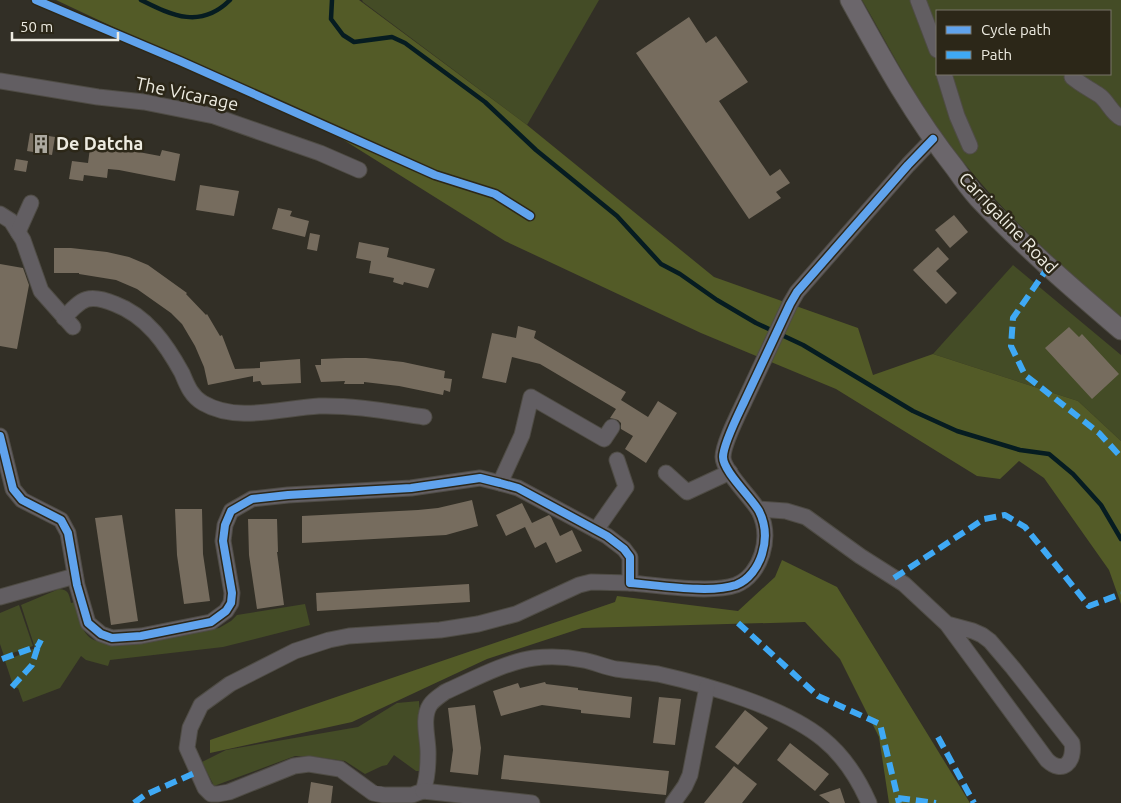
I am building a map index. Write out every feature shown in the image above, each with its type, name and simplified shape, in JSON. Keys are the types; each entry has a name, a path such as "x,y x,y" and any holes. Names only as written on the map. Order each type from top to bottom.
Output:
{"main road":[{"name":"Carrigaline Road","path":"850,0 882,60 933,139 983,202 1027,246 1121,330"}],"street":[{"path":"918,0 936,47"},
{"path":"944,75 957,116 970,146"},
{"path":"1072,77 1087,89 1099,95 1116,115 1121,118"},
{"name":"The Vicarage","path":"0,81 144,102 214,116 320,153 359,170"},
{"path":"532,803 423,791 412,795 385,799 340,770 309,764 294,766 228,792 218,794 213,798 205,788 187,748 190,728 201,705 230,684 295,651 349,636 440,630 478,624 516,614 579,585 591,582 718,588 737,585 751,574 759,563 765,544 765,526 758,509 730,472 723,457 731,430 797,292 933,139"},
{"path":"18,232 31,203"},
{"path":"0,214 11,221 23,240 41,291 68,323 77,304 87,298 102,298 123,307 146,322 165,344 191,393 203,403 221,410 241,413 320,406 373,409 424,417"},
{"path":"500,483 522,435 531,397 604,439"},
{"path":"0,436 13,489 22,500 61,520 68,533 75,576 88,623 101,634 112,638 141,636 211,622 226,611 231,603 232,592 223,541 225,525 231,511 252,499 288,494 411,488 480,478 500,483 518,488 607,536 624,549 630,557 630,583"},
{"path":"596,530 626,487 617,460"},
{"path":"666,473 687,492 730,472"},
{"path":"758,509 786,512 806,517 860,556 904,584 947,624 1047,760 1060,768 1067,764 1072,756 1072,743 1014,668 990,641 982,635 947,624"},
{"path":"0,597 75,576"},
{"path":"423,791 426,782 428,755 426,720 430,705 445,692 516,662 550,658 582,659 615,668 657,674 756,703 800,723 824,739 846,762 857,777 869,803"},
{"path":"673,803 690,775 707,688"}],"green space":[{"path":"56,0 359,0 527,125 714,277 858,328 873,375 933,354 1078,401 1121,441 1121,604 1109,570 1044,478 1019,461 1000,479 977,476 836,389 701,333 505,241 315,122"},
{"path":"362,0 599,0 527,125"},
{"path":"862,0 1121,0 1121,317 1070,273 1022,227 976,178 935,124 906,78"},
{"path":"1013,265 1121,355 1121,441 1078,401 933,354"},
{"path":"782,560 837,587 970,803 889,803 879,737 840,659 805,622 582,628 487,659 352,722 210,753 210,740 615,602 617,596 738,611 775,577"},
{"path":"59,589 65,590 68,593 71,603 75,602 80,622 88,636 101,642 133,641 219,628 237,615 305,604 310,625 223,647 110,660 108,666 86,660 81,656 60,688 23,702 18,688 14,688 5,661 35,648 21,605"},
{"path":"19,605 33,646 4,656 0,644 0,613"},
{"path":"419,701 422,752 420,771 416,771 394,755 387,765 365,774 345,761 295,756 214,786 202,762 226,750 358,727 397,703"}],"building":[{"path":"689,17 706,43 716,36 748,82 719,101 770,176 780,169 790,183 776,192 781,198 749,219 636,53"},
{"name":"De Datcha","path":"30,133 55,137 52,155 27,151"},
{"path":"101,145 160,156 162,150 180,154 175,181 108,169 107,178 84,175 83,181 69,179 72,161 88,163 90,148 101,149"},
{"path":"16,159 28,161 26,172 14,170"},
{"path":"200,185 239,191 234,216 196,210"},
{"path":"278,208 292,211 290,216 309,221 305,237 272,229"},
{"path":"954,215 968,232 950,248 935,230"},
{"path":"310,233 320,235 317,251 307,249"},
{"path":"359,242 389,248 387,257 435,269 428,288 404,282 403,285 393,282 394,278 369,273 371,261 356,258"},
{"path":"938,247 949,259 936,271 957,293 946,304 913,270"},
{"path":"54,248 107,252 129,257 148,265 187,293 207,314 220,336 222,335 235,369 260,368 260,362 300,359 301,383 262,385 260,381 253,382 253,376 208,385 204,367 195,346 182,324 171,313 137,289 116,280 79,273 54,273"},
{"path":"0,264 23,268 29,285 17,349 0,346"},
{"path":"518,326 536,331 534,338 626,392 621,400 648,417 658,401 677,413 646,463 625,449 633,436 621,429 621,423 618,420 610,418 616,409 540,364 512,357 506,383 482,378 492,333 516,338"},
{"path":"1069,327 1079,337 1082,334 1119,374 1092,399 1045,348"},
{"path":"345,358 403,362 445,371 444,378 452,379 450,392 444,390 443,395 399,386 364,382 364,384 344,384 345,381 321,382 315,365 321,365 321,359"},
{"path":"472,500 478,526 446,535 302,543 302,516 418,510 438,508"},
{"path":"522,503 532,523 549,515 560,536 572,530 582,551 556,563 546,542 535,548 525,527 506,536 496,515"},
{"path":"175,509 202,509 203,554 210,601 184,604 177,555"},
{"path":"122,515 138,621 111,625 95,518"},
{"path":"248,519 277,519 277,552 284,605 257,609 249,555"},
{"path":"469,584 470,602 317,611 316,593"},
{"path":"545,682 546,684 578,688 578,690 632,697 630,718 581,713 581,710 542,705 501,716 493,691 518,683 520,688"},
{"path":"659,697 681,699 675,745 653,743"},
{"path":"475,705 481,748 478,775 450,772 453,750 448,708"},
{"path":"745,710 768,728 738,765 715,747"},
{"path":"790,743 829,774 815,791 777,760"},
{"path":"504,755 669,771 666,795 501,779"},
{"path":"734,766 757,784 742,803 704,803"},
{"path":"311,782 333,786 331,803 308,803"},
{"path":"840,788 845,803 830,803 819,795"}],"waterway":[{"path":"141,0 164,11 187,17 198,17 208,14 219,9 230,0"},
{"path":"332,0 331,19 343,35 354,42 392,37 405,43 485,102 536,150 617,216 661,264 680,274 717,300 756,323 803,345 913,411 957,431 1020,450 1049,454 1073,474 1101,505 1121,539"}],"marked path":[{"path":"1049,266 1013,318 1011,346 1025,375 1099,433 1121,457"},
{"path":"894,578 984,519 1005,515 1025,527 1089,606 1121,594"},
{"path":"738,623 818,696 880,724 899,803"},
{"path":"2,659 38,646 41,640"},
{"path":"12,687 32,665 38,646"},
{"path":"938,737 974,803"},
{"path":"134,803 145,795 197,772"},
{"path":"898,798 936,803"}],"cycle path":[{"path":"36,0 180,61 435,175 495,194 530,216"},
{"path":"0,436 13,489 22,500 61,520 68,533 77,585 88,623 101,634 112,638 141,636 211,622 226,611 231,603 232,593 223,541 225,525 231,511 252,499 288,495 411,488 480,478 518,488 607,536 624,549 630,557 630,583 698,589 725,588 736,585 749,576 758,564 764,548 765,532 759,511 732,477 724,463 724,451 732,428 797,292 933,139"}],"place":[{"name":"De Datcha","path":"41,144"}]}
